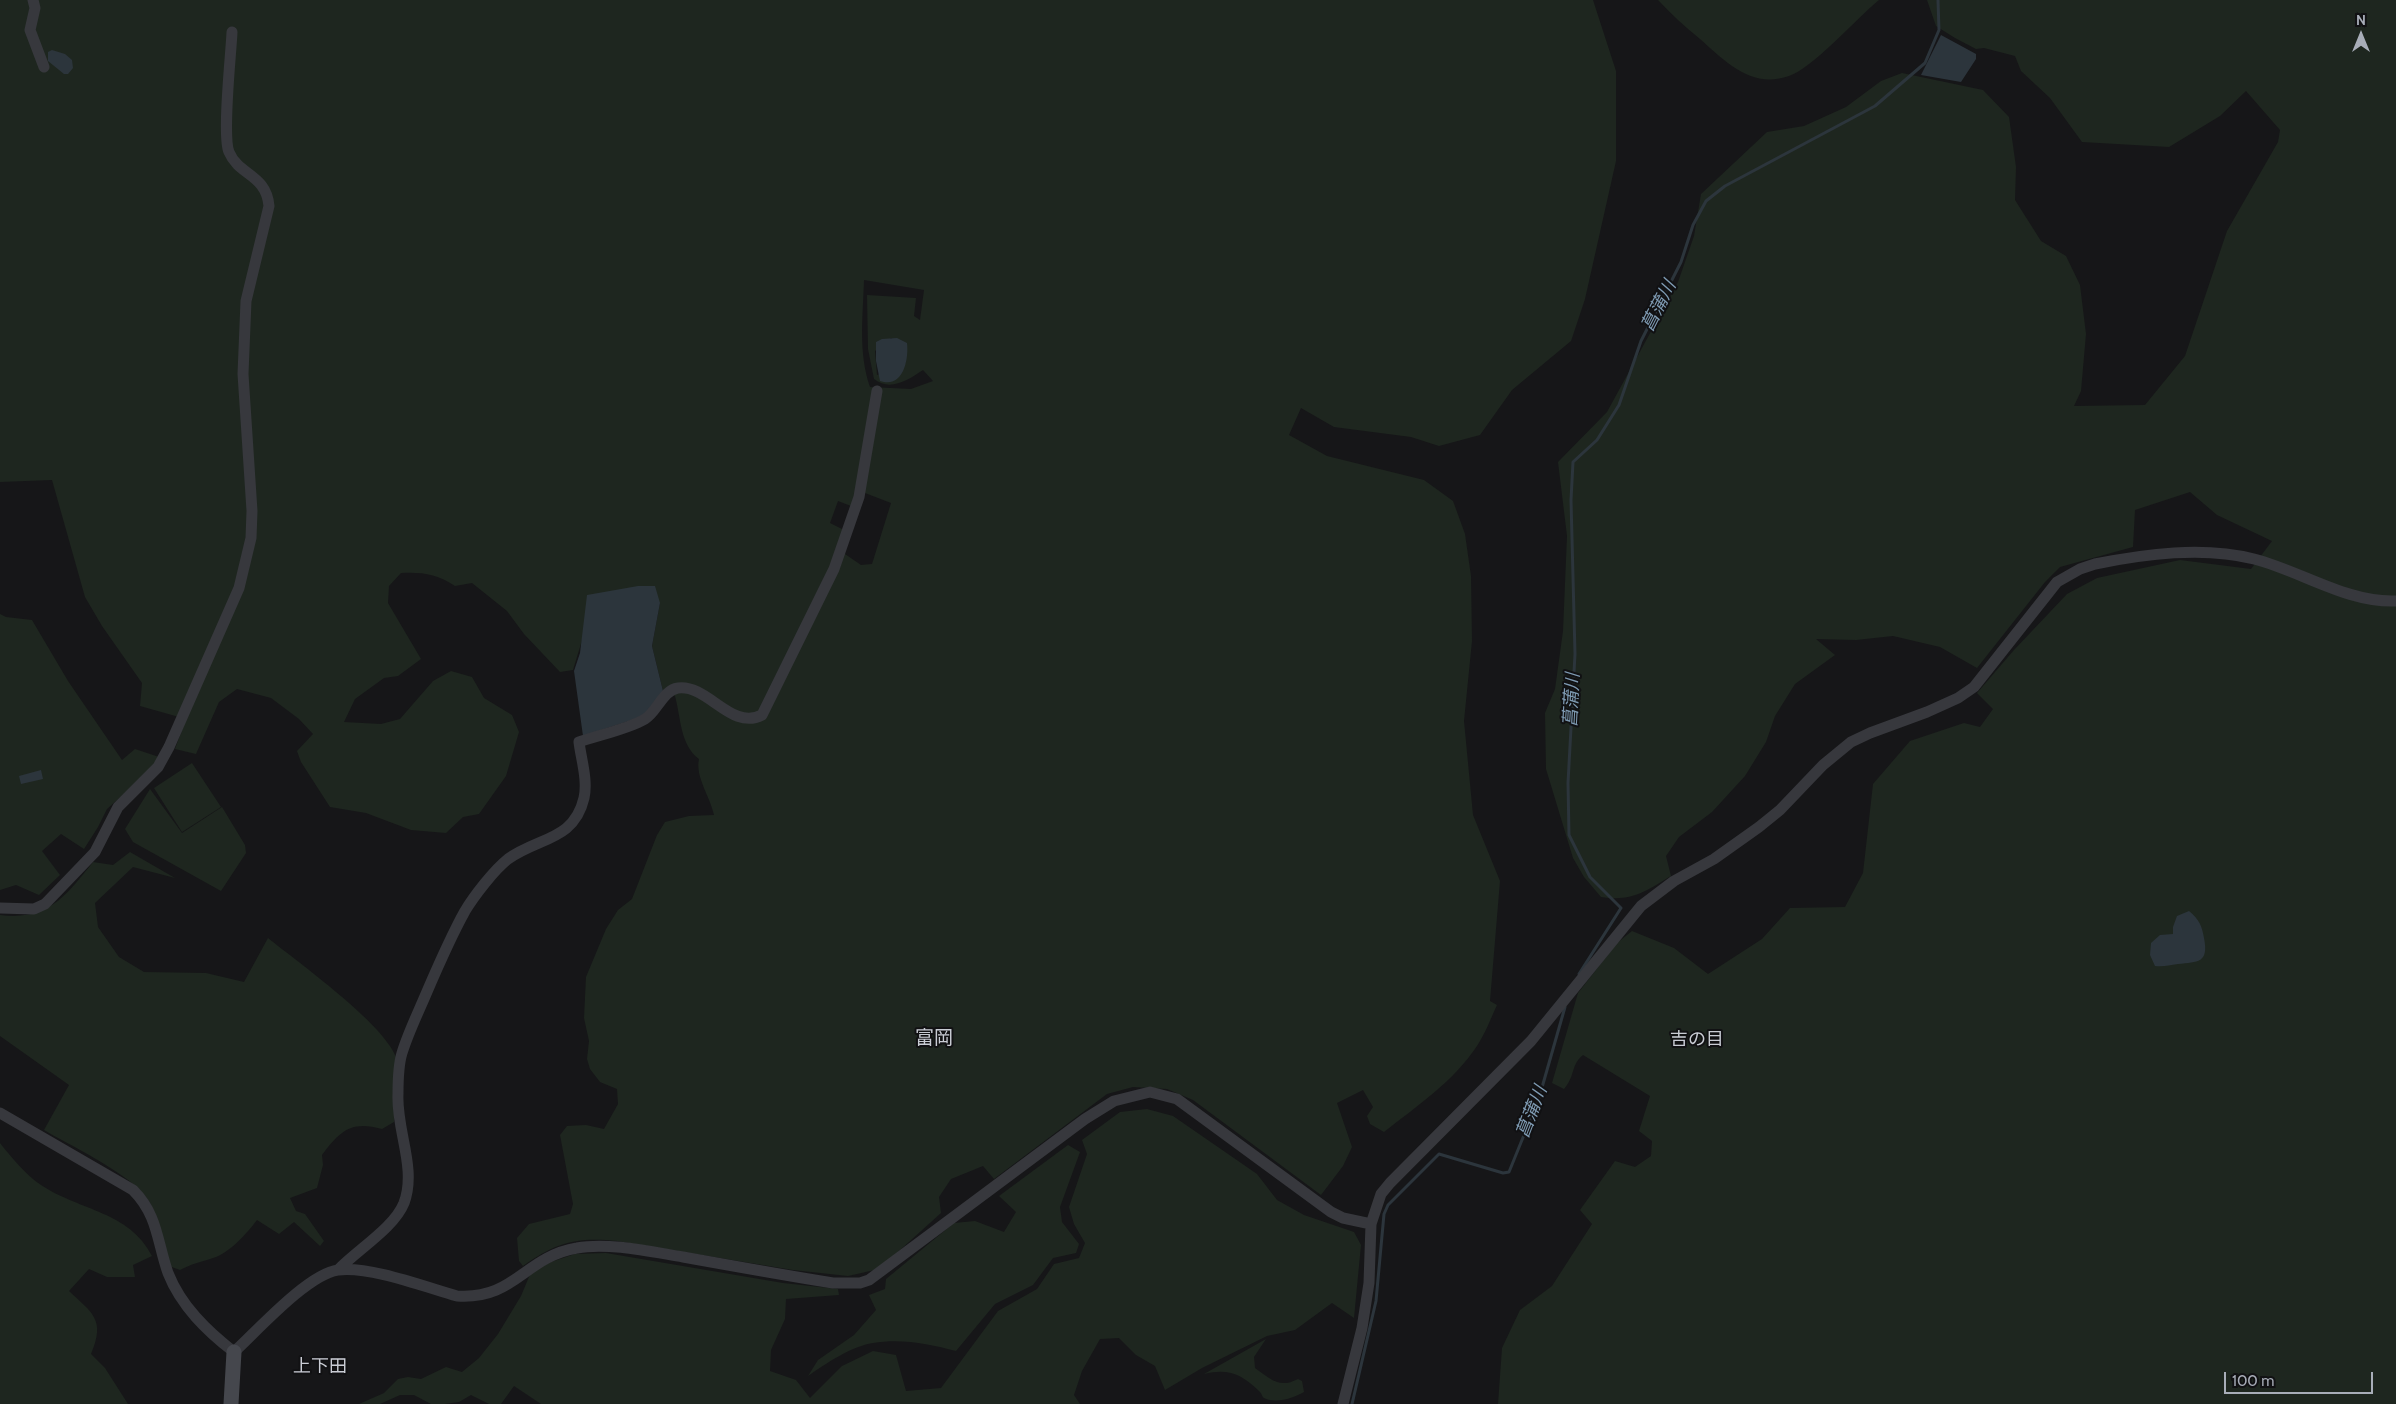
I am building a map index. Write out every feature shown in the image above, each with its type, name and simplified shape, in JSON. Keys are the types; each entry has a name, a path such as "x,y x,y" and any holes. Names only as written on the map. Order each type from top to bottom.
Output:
{"street":[{"path":"33,0 34,8 30,30 44,67"},
{"path":"0,908 34,909 45,904 95,852 118,807 158,767 169,747 240,588 251,538 252,511 243,374 246,301 269,206 268,193 259,180 234,160 229,152 227,125 232,32"},
{"path":"231,1404 234,1352 303,1288 318,1278 338,1270 394,1218 403,1204 408,1180 397,1096 402,1054 437,970 465,911 477,894 508,860 566,831 580,810 585,783 579,742 644,720 671,690 680,687 698,693 743,718 753,719 762,715 842,549 859,498 877,391"},
{"path":"1344,1404 1362,1328 1369,1283 1371,1224 1381,1194 1390,1183 1531,1041 1641,906 1674,881 1714,859 1759,827 1780,810 1823,765 1851,742 1927,712 1958,698 1974,687 2044,596 2066,576 2080,569 2108,562 2177,554 2220,554 2255,559 2368,599 2396,601"},
{"path":"338,1270 375,1274 457,1296 470,1297 498,1291 539,1261 554,1253 579,1247 654,1252 833,1283 860,1283 882,1272 942,1224 1085,1119 1114,1101 1150,1092 1177,1099 1190,1107 1331,1212 1343,1218 1371,1224"},
{"path":"0,1113 113,1176 146,1202 152,1213 169,1274 178,1292 191,1312 210,1333 234,1352"}],"shaded area":[{"path":"0,0 1593,0 1616,71 1616,161 1585,299 1571,341 1512,390 1480,435 1439,446 1411,437 1334,427 1301,408 1289,435 1327,456 1424,480 1453,501 1465,534 1471,576 1472,641 1464,721 1473,815 1500,881 1490,1001 1497,1005 1480,1041 1446,1082 1384,1132 1370,1124 1367,1116 1373,1107 1363,1090 1337,1103 1352,1147 1343,1166 1321,1195 1193,1100 1167,1089 1133,1087 1107,1094 994,1179 983,1166 951,1179 939,1197 941,1213 879,1269 848,1276 793,1270 603,1240 578,1241 557,1246 523,1266 519,1261 517,1238 529,1224 570,1214 573,1204 560,1135 567,1126 586,1125 604,1129 618,1104 617,1089 600,1082 590,1069 587,1059 589,1041 584,1018 586,977 606,929 618,910 632,899 657,835 665,822 689,816 714,815 699,773 699,759 688,746 682,730 675,696 663,691 652,646 660,603 583,637 573,670 560,672 524,634 507,611 472,583 455,586 429,575 401,573 389,586 388,603 421,659 398,676 384,678 355,699 344,722 381,724 400,719 433,681 451,671 472,677 484,698 512,715 519,732 506,776 479,814 463,817 446,833 411,830 366,813 330,807 301,762 297,751 313,734 299,719 271,698 237,689 219,702 196,754 175,749 186,719 140,706 142,683 102,626 85,597 52,480 0,482","holes":["864,280 924,290 920,320 914,316 916,298 867,295 868,349 874,379 880,383 893,385 905,381 923,370 933,381 911,389 870,387 866,374 863,347","891,338 907,347 905,364 877,375 875,351","865,493 891,503 872,564 861,565 845,554 844,530 830,523 838,501 851,506"]},
{"path":"1658,0 1879,0 1835,42 1799,71 1789,76 1763,79 1740,71 1730,64"},
{"path":"1927,0 2396,0 2396,1404 1498,1404 1502,1348 1520,1310 1552,1286 1592,1224 1580,1210 1615,1161 1635,1167 1651,1156 1652,1141 1639,1131 1650,1096 1583,1055 1576,1063 1568,1084 1564,1089 1552,1083 1578,993 1617,943 1632,931 1674,948 1708,974 1762,939 1790,908 1845,907 1863,873 1873,784 1910,741 1964,723 1980,727 1993,709 1977,693 2014,650 2067,594 2097,578 2180,560 2251,569 2272,541 2217,515 2190,492 2135,510 2133,547 2060,567 2045,582 1977,668 1940,647 1893,636 1856,640 1816,639 1835,655 1795,684 1775,716 1766,742 1745,776 1712,812 1679,837 1666,856 1671,876 1638,894 1621,898 1601,897 1584,877 1573,858 1546,769 1545,713 1555,689 1563,631 1567,536 1558,462 1607,412 1678,282 1694,236 1701,194 1767,132 1804,126 1846,107 1881,81 1902,73 1983,90 2009,117 2016,167 2015,200 2041,241 2066,256 2080,285 2086,334 2081,391 2074,406 2145,405 2185,356 2227,231 2278,142 2280,130 2246,91 2220,116 2169,147 2082,142 2050,98 2021,71 2015,56 1984,48 1976,49 1936,26"},
{"path":"1941,35 1976,54 1976,59 1961,82 1921,75"},
{"path":"52,50 65,54 72,60 73,68 68,74 64,74 48,61 48,52"},
{"path":"897,338 907,343 907,357 903,371 894,381 880,381 876,361 876,342 882,339"},
{"path":"638,586 655,586 660,603 652,646 663,691 644,716 583,736 574,671 580,653 587,595"},
{"path":"0,614 6,617 32,620 68,681 122,760 135,749 159,757 155,766 107,809 84,849 61,834 42,851 60,875 39,895 16,885 0,890"},
{"path":"192,763 221,807 182,832 154,788"},
{"path":"41,770 43,779 21,784 19,776"},
{"path":"150,789 182,833 222,807 245,845 246,853 221,891 133,842 125,829"},
{"path":"130,852 175,878 133,867 95,903 98,927 119,957 144,972 206,973 244,982 268,938 358,1011 388,1043 396,1057 397,1079 394,1122 382,1129 362,1126 354,1127 341,1134 322,1155 323,1165 317,1188 290,1198 296,1211 305,1214 324,1241 320,1246 294,1222 279,1234 257,1220 238,1242 226,1252 180,1270 169,1266 156,1218 150,1203 143,1193 118,1173 44,1130 69,1085 0,1036 0,915 17,916 43,910 54,904 64,895 93,862 113,865"},
{"path":"2189,911 2200,923 2205,946 2203,957 2191,963 2155,966 2150,955 2151,943 2160,935 2173,934 2173,927 2177,916"},
{"path":"1147,1109 1173,1116 1257,1174 1277,1200 1304,1215 1354,1232 1361,1245 1354,1318 1332,1303 1295,1330 1267,1336 1202,1368 1165,1390 1155,1366 1136,1355 1119,1338 1100,1339 1082,1371 1074,1395 1080,1404 541,1404 514,1386 501,1404 489,1404 471,1395 459,1402 431,1404 414,1395 400,1395 380,1404 359,1404 384,1393 398,1379 408,1377 421,1379 446,1367 462,1372 479,1358 498,1334 521,1296 531,1272 551,1262 575,1254 606,1253 783,1283 838,1289 839,1295 786,1299 785,1319 771,1350 770,1371 796,1380 810,1398 842,1366 873,1351 896,1355 906,1391 941,1388 998,1311 1037,1289 1054,1264 1079,1258 1085,1243 1074,1224 1069,1207 1087,1154 1082,1140 1120,1112"},
{"path":"0,1143 19,1166 35,1181 56,1194 103,1213 117,1221 142,1241 152,1256 133,1265 135,1277 107,1277 89,1269 69,1291 90,1311 94,1318 97,1324 97,1332 91,1354 105,1368 128,1404 0,1404"},
{"path":"1068,1145 1080,1152 1060,1207 1062,1222 1079,1244 1076,1253 1053,1258 1033,1285 995,1304 956,1351 915,1342 873,1343 856,1348 830,1361 808,1376 818,1360 854,1335 876,1310 869,1295 885,1289 886,1279 954,1223 975,1221 1004,1232 1016,1212 999,1196"},
{"path":"1266,1339 1254,1357 1255,1368 1280,1383 1298,1379 1302,1381 1304,1392 1285,1400 1269,1400 1263,1398 1260,1392 1247,1381 1234,1374 1213,1372 1204,1374"}],"waterway":[{"name":"菖蒲川","path":"1579,974 1621,908 1590,877 1569,835 1568,783 1575,654 1571,500 1573,462 1597,440 1619,405 1641,341 1681,262 1693,225 1706,201 1725,186 1875,106 1925,63 1939,30 1938,0"},
{"name":"菖蒲川","path":"1352,1404 1376,1301 1384,1214 1388,1205 1439,1154 1503,1173 1509,1172 1539,1098 1565,1007"}],"district":[{"name":"富岡","path":"934,1038"},
{"name":"吉の目","path":"1697,1040"},
{"name":"上下田","path":"320,1367"}]}
